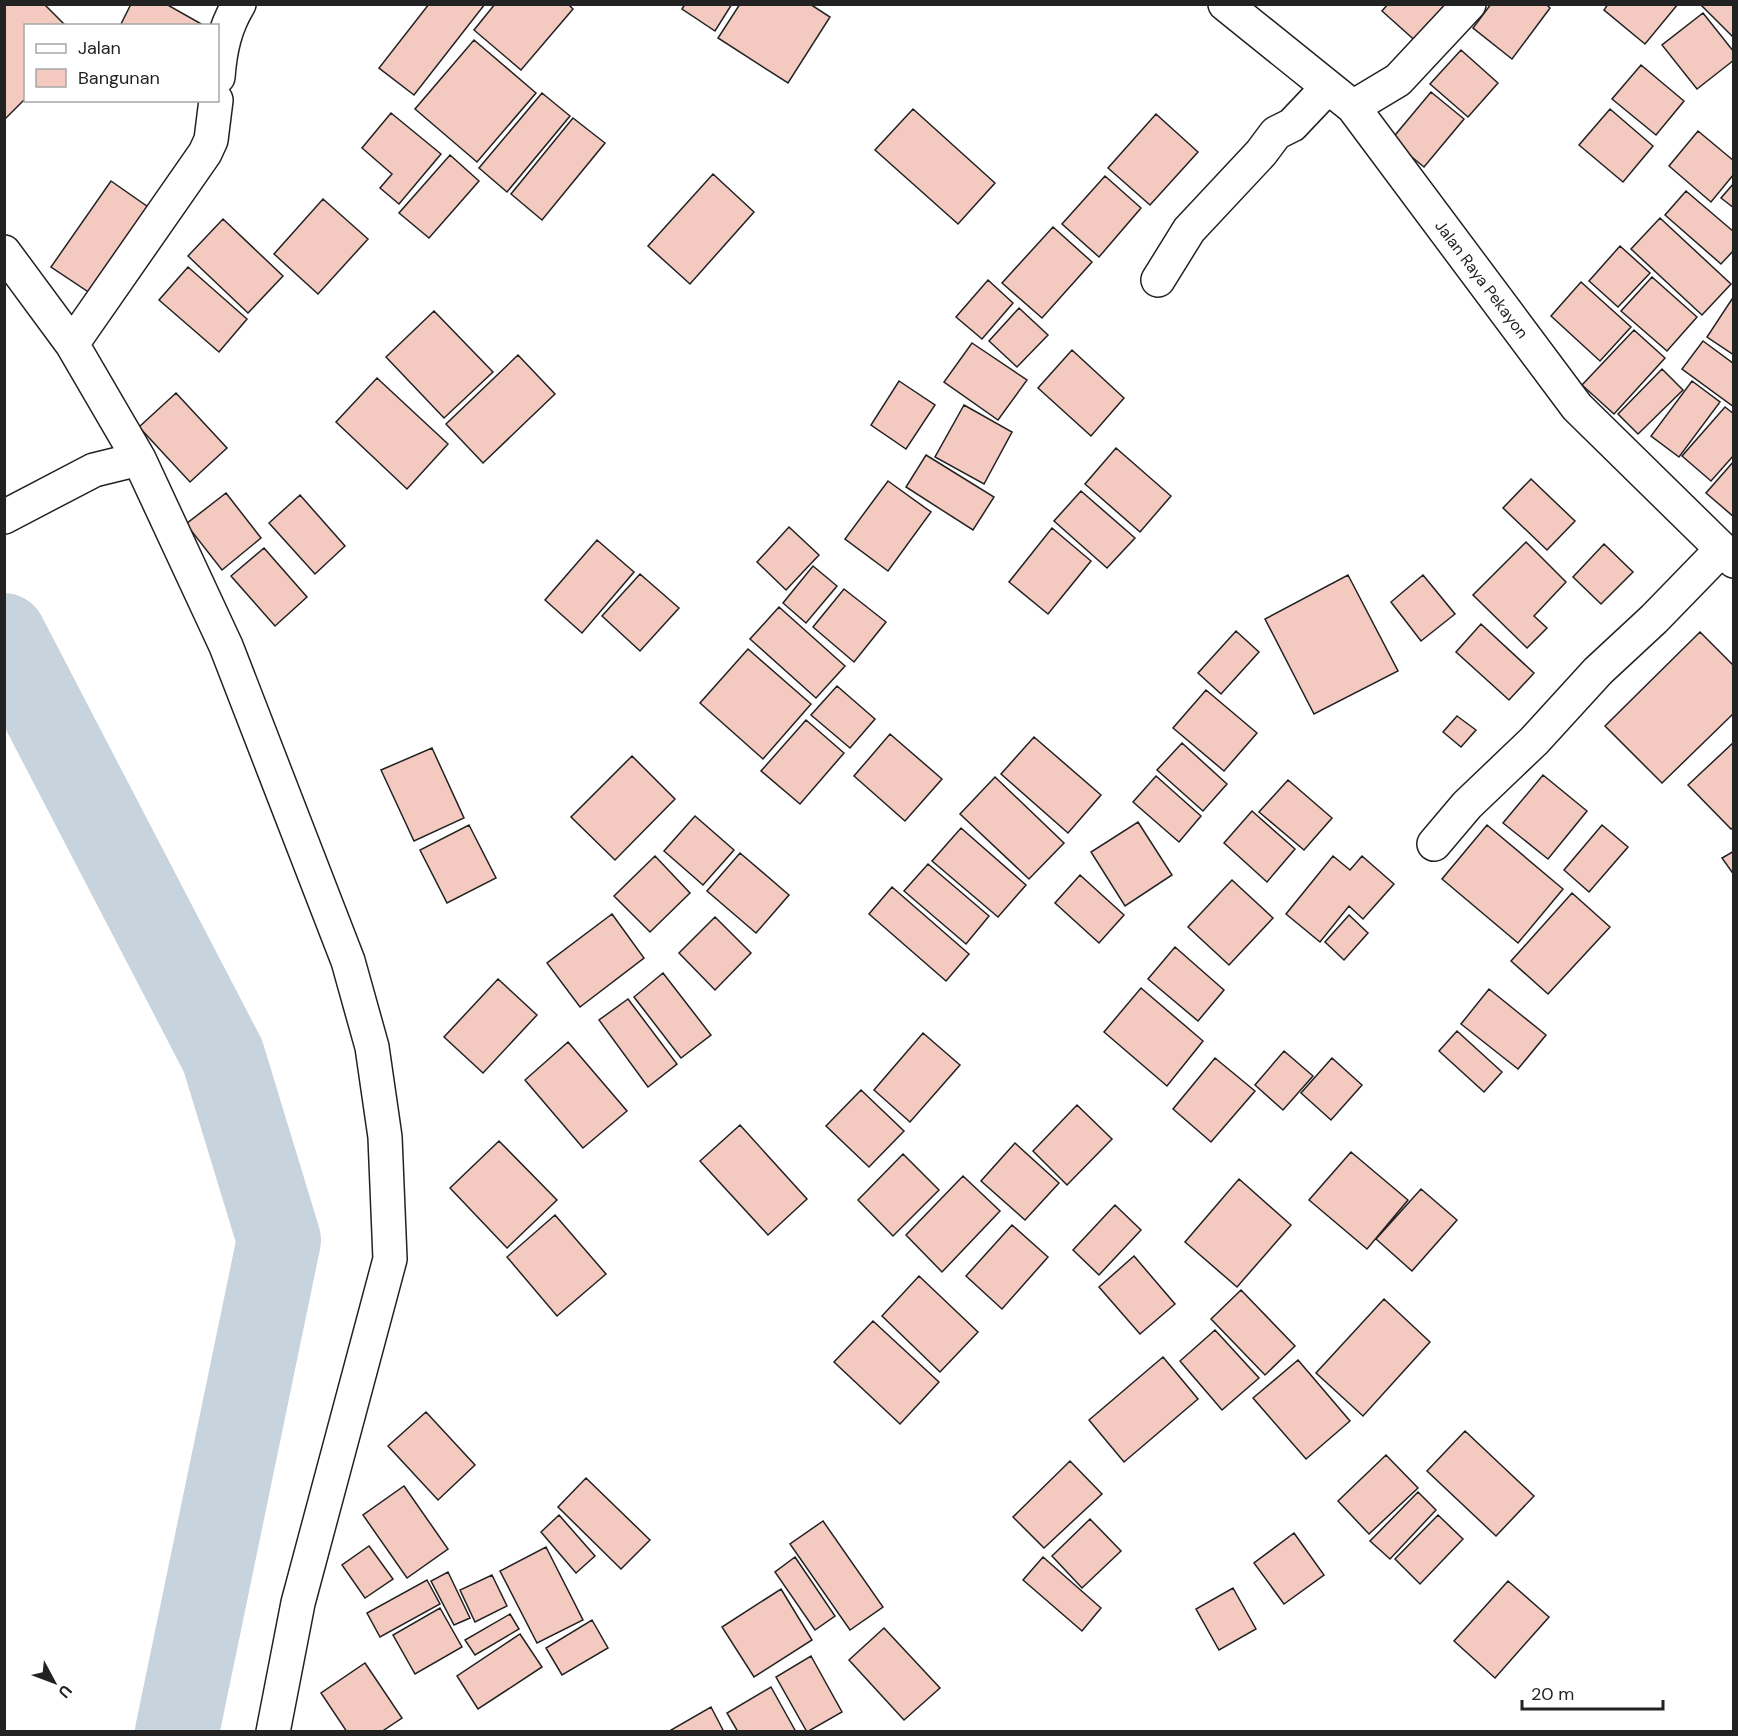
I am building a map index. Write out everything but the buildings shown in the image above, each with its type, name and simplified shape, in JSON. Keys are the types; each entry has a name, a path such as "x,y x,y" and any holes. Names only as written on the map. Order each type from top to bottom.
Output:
{"street":[{"path":"219,58 229,21 239,4"},
{"name":"Jalan Raya Pekayon","path":"1225,4 1334,96 1577,406 1730,558"},
{"path":"1158,280 1189,230 1261,153 1276,133 1292,125 1334,96 1398,80 1469,4"},
{"path":"72,344 205,153 211,140 216,102"},
{"path":"4,252 72,344 139,459 226,646 348,961 372,1047 385,1137 390,1259 298,1603 273,1731"},
{"path":"4,517 94,470 139,459"},
{"path":"1434,844 1467,805 1534,741 1617,652 1730,558"}],"waterway":[{"path":"4,635 223,1056 279,1240 177,1732"}]}
